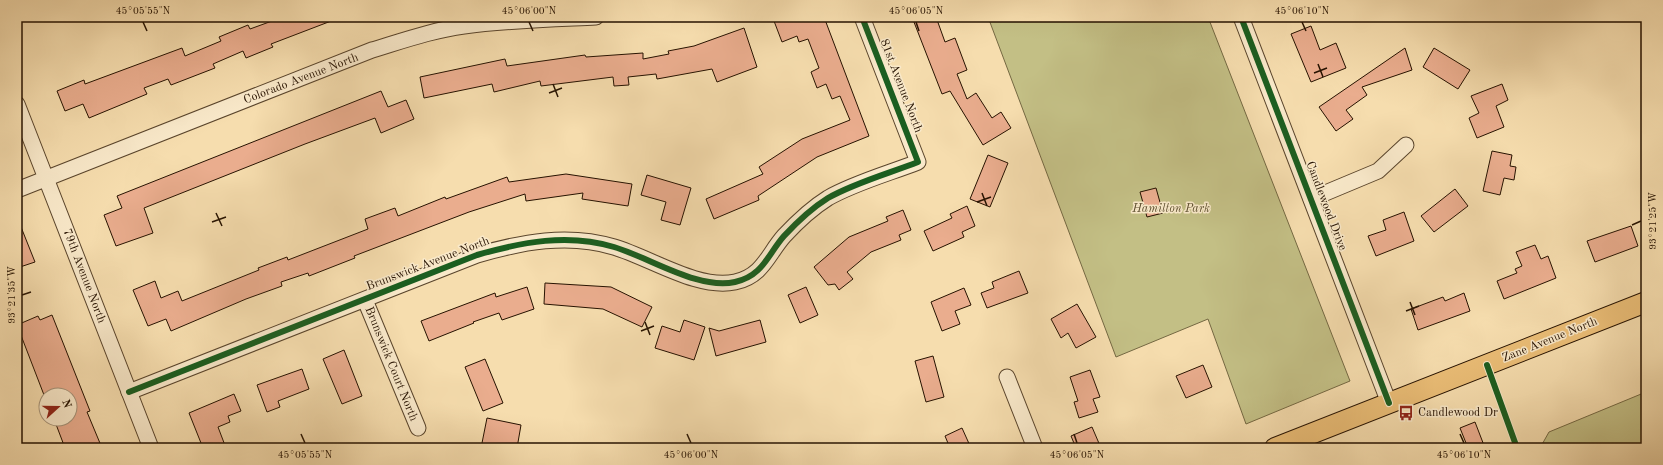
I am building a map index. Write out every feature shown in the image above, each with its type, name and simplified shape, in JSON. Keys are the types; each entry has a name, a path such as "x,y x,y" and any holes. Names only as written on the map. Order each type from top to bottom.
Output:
{"main road":[{"name":"Zane Avenue North","path":"1275,448 1646,302"}],"street":[{"name":"Colorado Avenue North","path":"17,190 372,50 417,36 464,26 511,21 596,17"},
{"name":"81st Avenue North","path":"862,17 918,162"},
{"name":"Candlewood Drive","path":"1241,17 1389,403"},
{"name":"79th Avenue North","path":"17,104 151,448"},
{"path":"1311,199 1378,171 1406,145"},
{"name":"Brunswick Avenue North","path":"129,392 477,255 511,245 545,240 579,240 613,246 646,258 699,281 718,284 736,282 753,274 767,261 783,237 804,217 828,198 918,162"},
{"name":"Brunswick Court North","path":"365,300 418,428"},
{"path":"1007,376 1035,448"}],"green space":[{"name":"Hamilton Park","path":"988,17 1208,17 1350,381 1246,424 1208,319 1116,357"},
{"path":"1646,392 1646,448 1540,448 1549,432"}],"building":[{"path":"283,17 339,18 271,44 273,47 246,58 243,51 213,64 215,68 171,85 168,79 144,88 147,94 89,118 83,104 65,111 57,91 84,80 85,84 182,48 185,56 221,41 219,37 248,25 250,29"},
{"path":"784,17 824,17 869,136 817,157 758,196 759,200 714,219 706,199 763,174 759,167 802,139 850,120 840,96 832,99 826,84 817,88 811,72 819,68 808,39 799,42 797,36 782,42 774,21"},
{"path":"912,17 936,17 945,42 955,38 967,70 957,74 967,99 976,93 992,118 1001,112 1011,128 983,145 950,91 942,94"},
{"path":"1311,26 1320,50 1336,43 1346,68 1311,82 1291,34"},
{"path":"744,28 757,67 717,82 712,69 657,79 656,74 628,77 629,85 614,86 613,77 541,86 540,81 494,92 492,84 424,98 420,77 505,59 507,66 585,55 586,57 643,53 643,59 669,54 668,51 694,46"},
{"path":"1405,48 1412,70 1362,87 1367,95 1346,110 1353,119 1336,131 1319,107"},
{"path":"1434,48 1470,70 1458,89 1423,67"},
{"path":"1502,84 1508,100 1496,106 1504,127 1477,138 1469,118 1479,113 1471,96"},
{"path":"381,91 388,107 406,100 414,119 381,133 375,118 144,208 153,233 116,246 104,215 122,208 117,196"},
{"path":"1492,151 1512,155 1510,166 1516,167 1514,180 1504,178 1500,195 1483,191"},
{"path":"988,155 1008,163 990,207 970,199"},
{"path":"566,174 632,184 628,206 582,199 583,193 526,201 525,194 469,212 354,256 355,258 309,276 308,273 281,282 282,286 246,299 171,331 166,319 148,326 133,290 155,281 161,298 178,291 182,301 259,270 258,268 287,257 288,260 368,229 365,219 395,208 398,216 445,197 446,199 507,177 509,182"},
{"path":"647,175 691,188 680,225 661,220 666,202 641,195"},
{"path":"1156,188 1163,213 1147,217 1140,192"},
{"path":"1455,189 1468,206 1434,232 1421,216"},
{"path":"967,206 975,226 962,232 964,237 933,251 924,231 952,218 950,214"},
{"path":"903,210 911,230 899,235 901,240 871,252 847,272 853,279 839,290 835,284 828,285 814,267 849,237 888,221 886,217"},
{"path":"1404,212 1414,241 1376,256 1368,236 1386,230 1383,220"},
{"path":"17,217 35,262 17,268"},
{"path":"1631,226 1638,246 1595,262 1587,241"},
{"path":"1535,245 1541,259 1548,256 1556,278 1504,299 1497,281 1517,273 1515,269 1522,266 1516,252"},
{"path":"1019,271 1028,293 987,308 981,293 994,288 992,282"},
{"path":"545,283 611,287 652,307 642,327 603,309 544,304"},
{"path":"527,287 534,309 502,320 499,313 473,322 474,323 429,341 421,321 495,293 496,297"},
{"path":"806,287 818,315 800,323 788,295"},
{"path":"964,288 971,305 955,311 960,324 942,331 931,302"},
{"path":"1464,293 1470,311 1418,330 1411,309 1443,297 1445,301"},
{"path":"1077,304 1096,337 1076,348 1068,333 1061,338 1051,319"},
{"path":"52,315 90,411 87,412 102,448 65,448 57,427 78,427 78,387 41,387 17,325 38,316 40,320"},
{"path":"684,320 705,327 694,360 655,348 662,326 680,332"},
{"path":"760,320 766,342 716,356 709,328 719,331"},
{"path":"344,350 362,396 342,404 323,359"},
{"path":"933,356 944,397 926,402 915,361"},
{"path":"485,359 503,403 483,411 465,367"},
{"path":"1203,365 1212,387 1186,398 1176,376"},
{"path":"302,369 309,389 278,401 280,407 267,412 257,385"},
{"path":"1090,370 1100,397 1093,399 1098,412 1079,418 1074,402 1078,401 1070,377"},
{"path":"234,394 241,411 228,416 230,422 218,427 226,448 203,448 189,413"},
{"path":"487,418 521,425 517,448 481,448"},
{"path":"1475,422 1485,448 1468,448 1460,428"},
{"path":"1092,427 1101,448 1076,448 1071,436"},
{"path":"962,428 971,448 950,448 945,436"}],"cycle path":[{"path":"129,392 477,255 511,246 562,240 597,243 628,252 674,272 706,281 721,283 735,282 752,275 764,264 784,236 822,202 872,178 918,162 862,17"},
{"path":"1241,17 1389,403"},
{"path":"1487,365 1517,448"}],"place":[{"name":"Candlewood Dr","path":"1406,413"}]}
